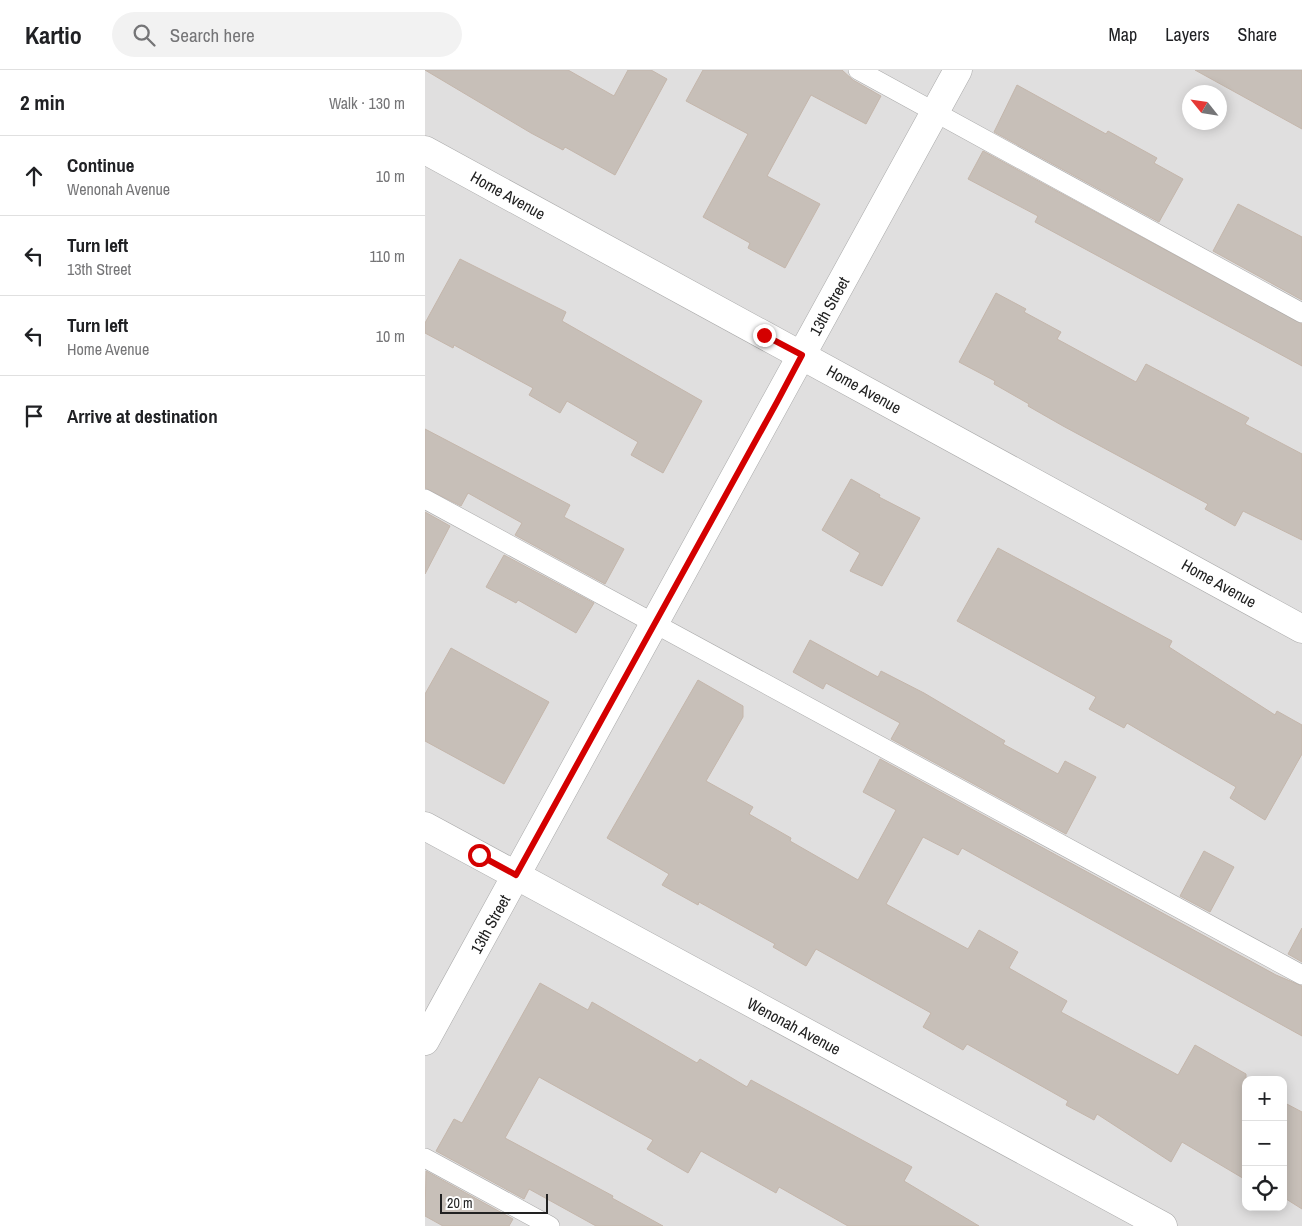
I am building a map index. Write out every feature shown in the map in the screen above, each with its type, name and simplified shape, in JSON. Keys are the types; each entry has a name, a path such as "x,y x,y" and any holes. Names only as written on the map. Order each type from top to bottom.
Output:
{"street":[{"name":"13th Street","path":"425,1041 958,70"},
{"name":"Home Avenue","path":"425,150 1302,629"},
{"name":"Wenonah Avenue","path":"425,826 1163,1226"}],"lane":[{"path":"858,70 1302,313"},
{"path":"425,499 1302,975"},
{"path":"425,1158 549,1226"}],"shaded area":[{"path":"425,70 1302,70 1302,1226 425,1226"}],"building":[{"path":"425,70 568,70 614,96 628,70 651,70 667,79 615,175 565,147 563,150 531,133"},
{"path":"703,70 842,70 853,80 881,96 866,124 811,95 767,176 820,204 785,268 748,248 750,243 703,217 748,134 686,101"},
{"path":"1195,70 1302,70 1302,129 1227,88 1227,85 1222,85"},
{"path":"1017,85 1106,134 1108,131 1157,158 1154,163 1183,179 1159,222 994,132"},
{"path":"983,151 1302,324 1302,366 1035,222 1038,216 968,179"},
{"path":"1238,204 1302,237 1302,300 1213,251"},
{"path":"460,259 566,312 562,321 702,401 663,473 631,455 638,442 567,401 560,413 529,395 533,388 454,345 453,348 425,333 425,323"},
{"path":"996,293 1026,309 1024,312 1061,332 1057,339 1136,382 1146,364 1249,418 1245,424 1302,454 1302,540 1243,511 1235,526 1205,509 1208,504 1063,426 994,384 995,381 959,362"},
{"path":"425,429 570,505 564,517 624,549 605,584 515,535 522,523 468,493 461,506 425,488"},
{"path":"851,479 880,495 879,497 920,518 882,586 850,571 860,553 822,530"},
{"path":"425,512 450,526 425,574"},
{"path":"998,548 1172,641 1169,647 1275,715 1277,711 1302,725 1302,754 1265,820 1230,798 1236,787 1127,723 1124,728 1089,709 1096,697 957,621"},
{"path":"504,555 594,603 576,633 518,600 516,603 486,587"},
{"path":"810,640 878,677 881,671 924,693 1005,741 1003,744 1058,774 1065,761 1096,777 1066,834 891,739 900,723 826,683 823,689 793,672"},
{"path":"451,648 549,702 504,784 425,741 425,694"},
{"path":"698,680 743,706 743,717 706,781 753,807 749,814 791,838 790,841 858,880 896,810 863,792 880,759 1276,975 1302,986 1302,1036 962,848 958,855 923,837 886,904 968,949 979,930 1018,952 1009,968 1067,1001 1061,1012 1178,1075 1195,1045 1246,1074 1246,1076 1242,1076 1242,1178 1182,1142 1171,1162 1097,1114 1094,1120 1066,1105 1068,1101 967,1044 963,1050 923,1027 931,1013 816,949 806,966 773,947 775,944 699,902 698,905 662,885 669,874 607,838"},
{"path":"1204,851 1234,867 1210,912 1180,896"},
{"path":"1302,928 1302,962 1288,954"},
{"path":"540,983 588,1010 592,1002 697,1063 700,1059 747,1087 751,1080 912,1167 904,1181 979,1226 848,1226 779,1187 776,1193 701,1151 688,1173 647,1149 653,1140 539,1077 505,1138 613,1196 612,1198 663,1226 596,1226 529,1189 524,1199 436,1151 454,1119 462,1123"},
{"path":"1287,1104 1302,1112 1302,1209 1287,1200"},
{"path":"426,1171 513,1219 509,1226 443,1226 425,1216"}],"route":[{"path":"479,855 516,875 777,402 802,355 764,335"}]}
